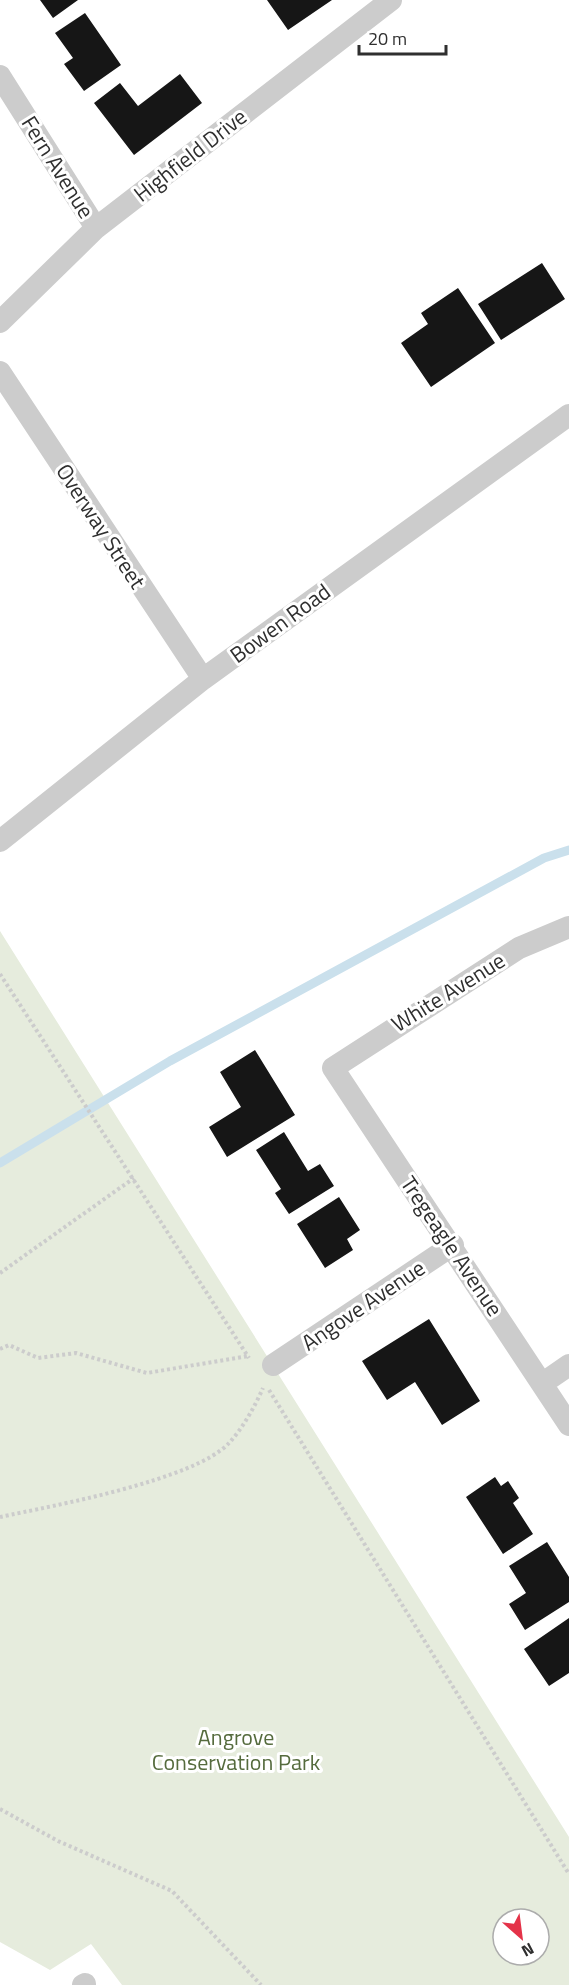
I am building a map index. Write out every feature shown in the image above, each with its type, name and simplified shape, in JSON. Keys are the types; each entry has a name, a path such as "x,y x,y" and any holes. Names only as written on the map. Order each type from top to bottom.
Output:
{"street":[{"name":"Highfield Drive","path":"0,322 96,228 391,0"},
{"name":"Fern Avenue","path":"0,76 96,228"},
{"name":"Overway Street","path":"0,372 203,679"},
{"name":"Bowen Road","path":"0,841 203,679 569,415"},
{"name":"White Avenue","path":"333,1068 519,948 569,927"},
{"name":"Tregeagle Avenue","path":"333,1068 453,1245 569,1425"},
{"name":"Angove Avenue","path":"263,1365 453,1245"},
{"path":"543,1383 569,1365"}],"path":[{"path":"0,974 248,1356 263,1365"},
{"path":"0,1274 134,1178"},
{"path":"0,1349 9,1345 38,1358 76,1353 147,1373 248,1356"},
{"path":"0,1517 96,1497 198,1464 228,1444 258,1400 265,1384 569,1874"},
{"path":"0,1809 58,1841 172,1892 261,1985"}],"green space":[{"name":"Angrove Conservation Park","path":"0,931 569,1837 569,1985 122,1985 91,1944 50,1970 0,1942"}],"building":[{"path":"40,0 78,0 53,18"},
{"path":"267,0 332,0 288,30"},
{"path":"85,13 121,65 84,91 64,64 73,58 55,33"},
{"path":"180,74 202,103 134,155 94,103 120,83 138,106"},
{"path":"542,263 565,299 501,340 478,304"},
{"path":"458,288 495,343 431,387 401,343 428,324 421,313"},
{"path":"255,1050 295,1115 227,1157 209,1127 241,1107 220,1072"},
{"path":"284,1132 308,1171 320,1164 334,1186 289,1214 275,1193 281,1189 256,1150"},
{"path":"339,1197 360,1230 347,1239 353,1250 325,1268 297,1224"},
{"path":"429,1319 480,1401 442,1425 415,1382 387,1400 362,1361"},
{"path":"495,1477 501,1486 508,1481 519,1498 513,1503 533,1534 503,1554 466,1497"},
{"path":"547,1542 569,1577 569,1602 525,1630 509,1604 526,1593 509,1566"},
{"path":"569,1618 569,1673 549,1686 524,1649"}],"waterway":[{"path":"0,1163 170,1061 544,858 569,850"}]}
